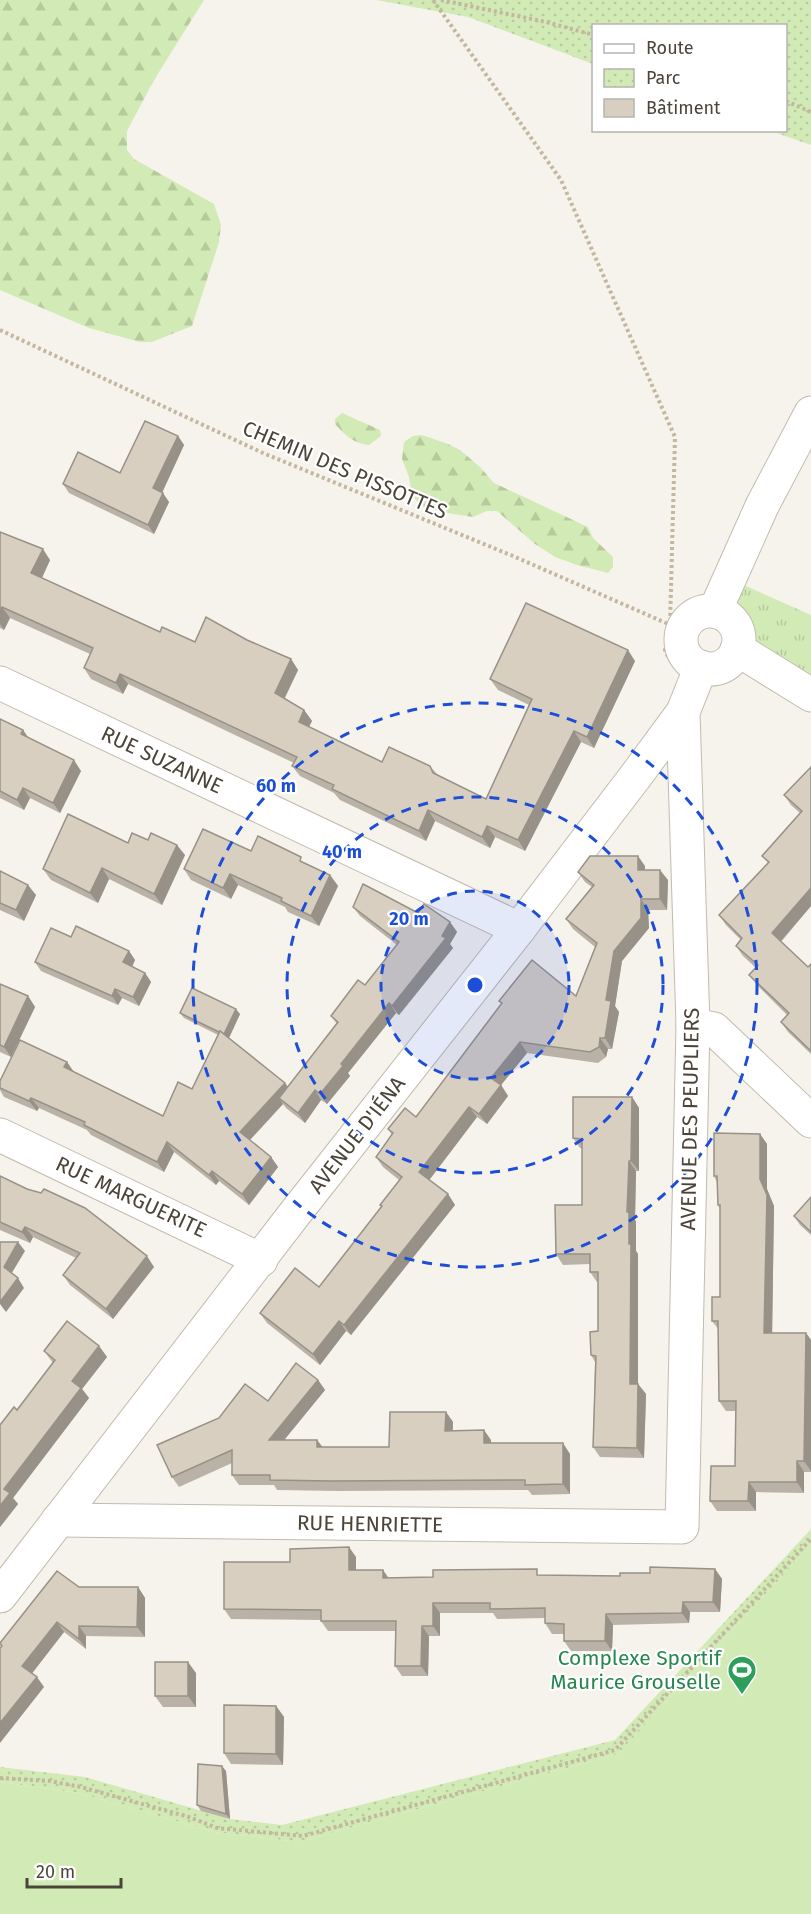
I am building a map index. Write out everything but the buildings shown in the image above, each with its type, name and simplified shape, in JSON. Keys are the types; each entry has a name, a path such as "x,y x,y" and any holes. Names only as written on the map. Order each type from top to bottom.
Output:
{"street":[{"path":"715,611 762,506 811,413"},
{"path":"715,611 732,621 739,639 737,649 733,657 719,667 701,668 686,657 676,627 686,623 698,613 715,611"},
{"path":"737,649 811,695"},
{"name":"AVENUE D'IÉNA","path":"0,1596 303,1203 519,930 683,712 701,668"},
{"name":"RUE SUZANNE","path":"0,683 519,930"},
{"name":"AVENUE DES PEUPLIERS","path":"682,1527 693,1025 683,712"},
{"path":"693,1025 714,1029 811,1121"},
{"name":"RUE MARGUERITE","path":"0,1135 261,1260"},
{"name":"RUE HENRIETTE","path":"58,1520 682,1527"}],"path":[{"path":"433,0 561,180 675,437 676,627 665,650 670,660"},
{"path":"441,0 592,34"},
{"path":"787,101 811,112"},
{"name":"CHEMIN DES PISSOTTES","path":"0,330 262,453 513,556 676,627"},
{"path":"0,1778 27,1779 81,1787 189,1817 217,1828 303,1836 615,1750 811,1539"}],"green space":[{"path":"0,0 204,0 154,80 127,131 127,150 134,159 214,204 221,225 219,242 192,326 152,342 140,342 89,328 0,290"},
{"path":"376,0 811,0 811,145 774,132 787,132 787,24 592,24 592,64 468,17"},
{"path":"342,413 380,430 381,436 369,445 354,441 335,424 335,419"},
{"path":"422,435 460,450 494,483 588,527 593,538 613,557 613,567 608,573 555,557 535,544 497,511 487,511 473,517 421,506 412,495 409,477 402,459 404,442 413,436"},
{"path":"746,586 811,615 811,678 762,646 742,628 735,612 736,592"},
{"path":"811,1529 811,1545 618,1754 299,1842 214,1832 79,1793 0,1782 0,1767 85,1777 230,1819 282,1825 615,1740"},
{"name":"Complexe Sportif Maurice Grouselle","path":"811,1545 811,1914 0,1914 0,1782 79,1793 214,1832 299,1842 618,1754"}],"place":[{"name":"Complexe Sportif Maurice Grouselle","path":"742,1696"}]}
